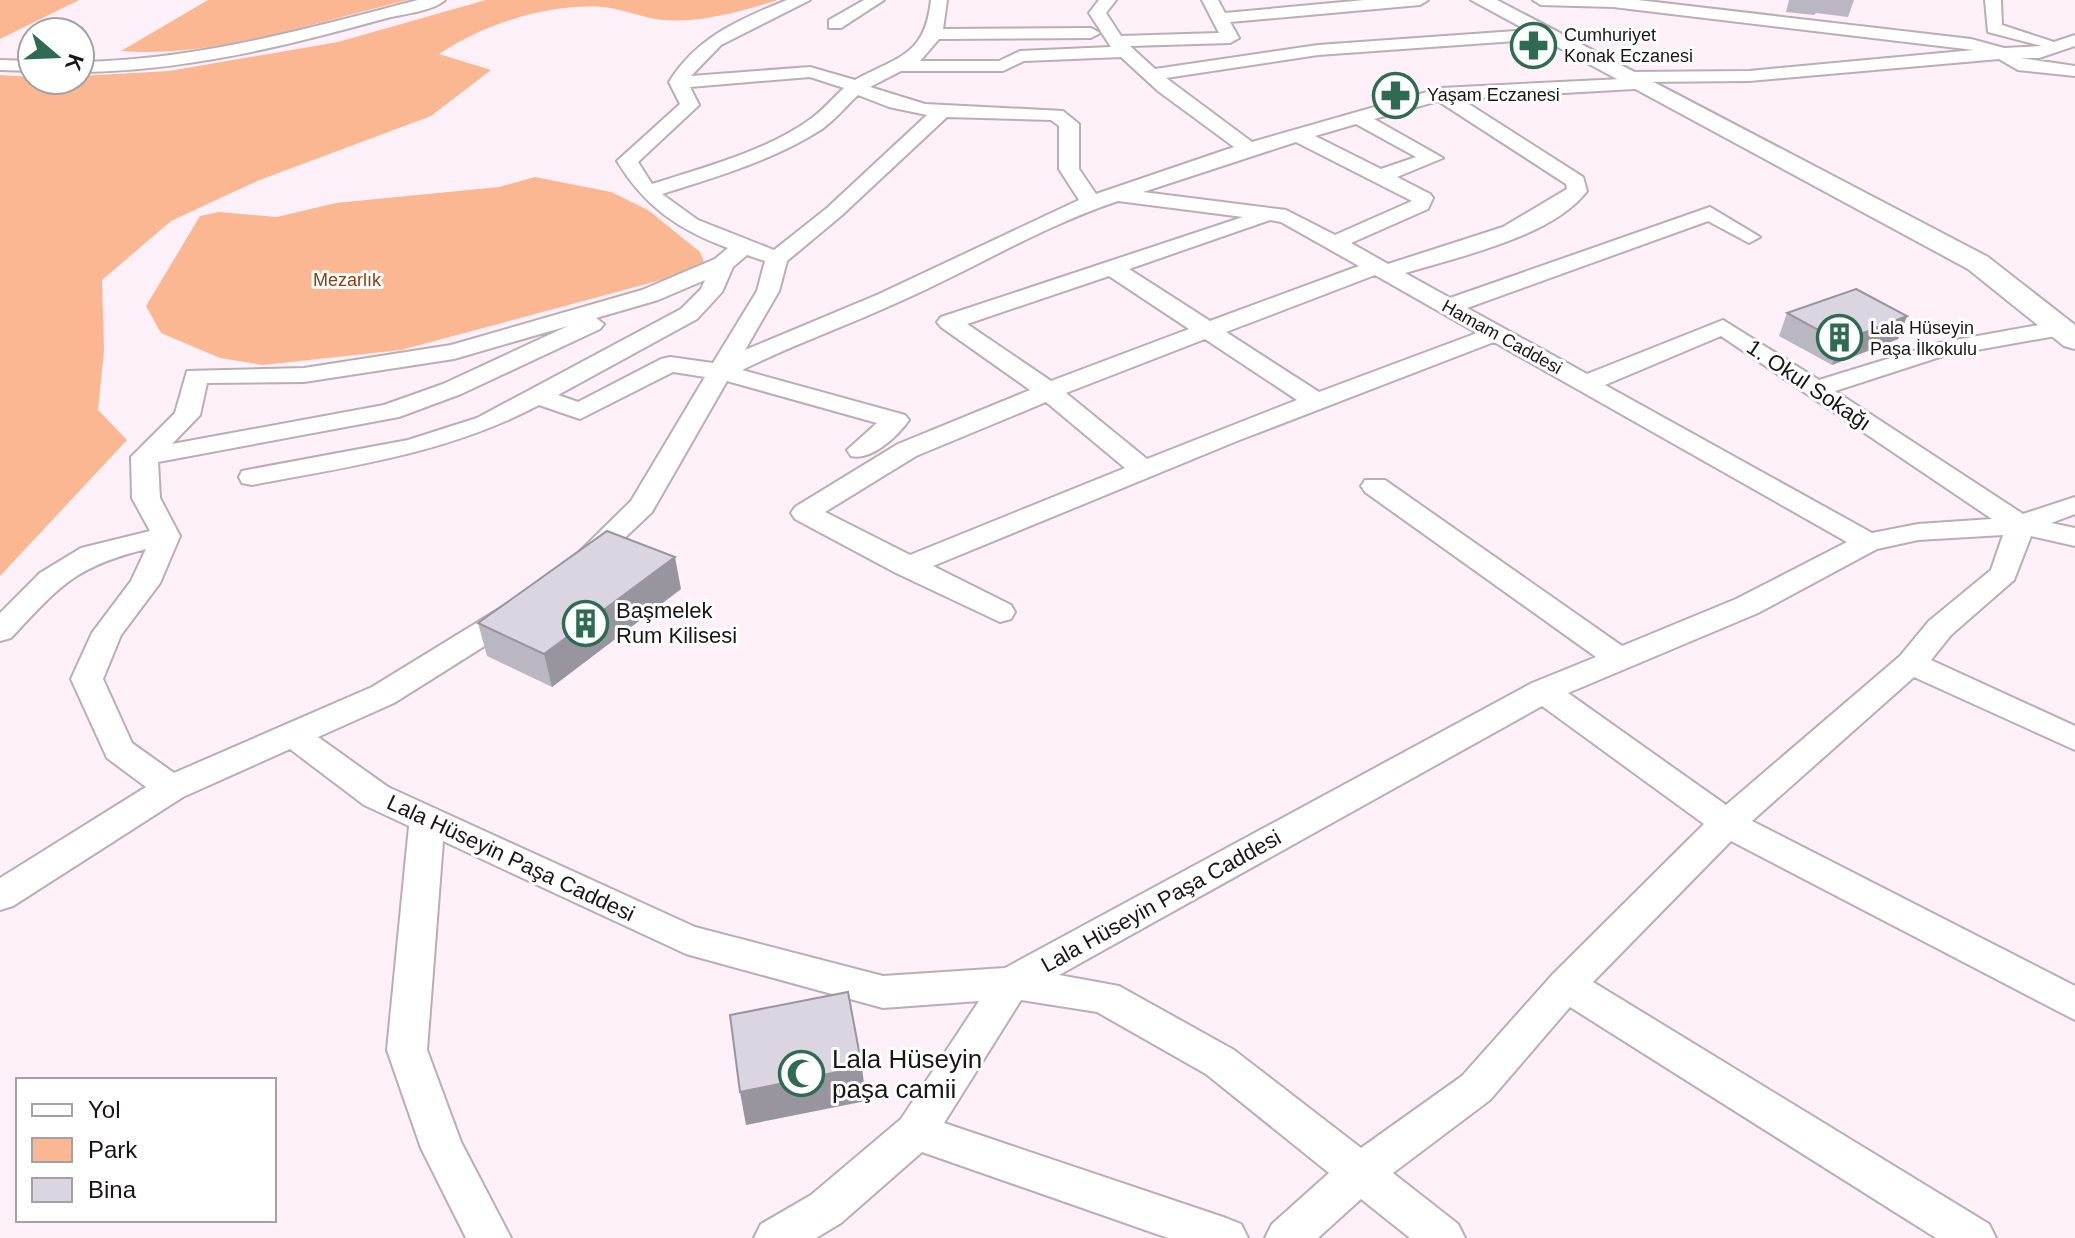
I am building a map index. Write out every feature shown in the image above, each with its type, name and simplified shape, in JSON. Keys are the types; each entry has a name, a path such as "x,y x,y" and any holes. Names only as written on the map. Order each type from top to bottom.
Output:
{"street":[{"path":"96,66 165,62 239,49 437,0"},
{"path":"678,82 687,63 728,32 802,0"},
{"path":"835,24 876,0"},
{"path":"648,192 713,170 815,125 858,86 903,66 926,46 939,25 939,0"},
{"path":"1108,0 1097,13 1118,42 1153,75 1249,149"},
{"path":"933,34 1118,42 1230,38 1210,0"},
{"path":"1220,18 1420,0"},
{"path":"1481,0 1978,263 2068,334"},
{"path":"1541,0 1714,4 2039,53"},
{"path":"1993,0 1994,28 2071,49"},
{"path":"1769,11 1971,44 2003,53 2018,65"},
{"path":"1153,75 1318,50 1542,34"},
{"path":"903,66 1003,66 1020,56 1118,42"},
{"path":"1637,84 2071,49"},
{"path":"720,372 780,342 887,299 1050,218 1249,149 1441,94 1951,66 2018,65 2075,71"},
{"path":"678,82 810,72 830,75 889,102 911,107 1056,115 1069,124 1069,169 1103,198"},
{"path":"678,82 690,105 627,161 658,204 699,231 777,258"},
{"path":"1000,612 906,567 805,513 907,450 1048,391 1210,329 1380,270 1519,230 1559,207 1577,191 1576,181 1441,94"},
{"path":"568,576 642,506 768,291 777,258 834,212 946,108"},
{"path":"1358,118 1433,158 1381,176"},
{"path":"1298,135 1423,198 1421,205 1334,243"},
{"name":"Hamam Caddesi","path":"1103,198 1286,216 1868,542"},
{"path":"1448,307 1710,213 1749,237"},
{"path":"1143,469 1048,391 949,322 1270,215"},
{"path":"144,457 390,412 532,353 650,295 723,264 744,246"},
{"path":"252,477 413,447 486,423 689,314 711,292 723,264"},
{"path":"1112,268 1210,329 1316,401"},
{"path":"166,536 146,498 144,457 187,415 196,376 304,375 454,352 650,295"},
{"name":"1. Okul Sokağı","path":"1585,384 1723,327 2020,525"},
{"path":"906,567 1143,469 1495,334"},
{"path":"1815,389 1939,350 2068,334"},
{"path":"538,396 580,411 670,364 720,372 896,420 860,450"},
{"path":"1375,486 1622,661"},
{"path":"2020,525 2075,505"},
{"path":"2020,525 2075,537"},
{"path":"1287,1238 1362,1171 1476,1088 1566,985 1727,823 1911,663 1940,628 2004,574 2020,525"},
{"name":"Lala Hüseyin Paşa Caddesi","path":"293,735 376,796 686,939 883,992 1011,983 1543,691 1622,661 1747,606 1868,542 1918,532 2020,525"},
{"path":"0,631 50,579 91,554 166,536"},
{"path":"166,536 145,583 107,633 87,679 119,750 171,788"},
{"path":"0,896 171,788 383,695 530,603"},
{"path":"1911,663 2075,739"},
{"path":"1543,691 1727,823 2075,1004"},
{"path":"427,819 407,1050 442,1148 489,1238"},
{"path":"776,1238 826,1209 916,1132 1011,983 1105,997 1220,1062 1362,1171 1443,1238"},
{"path":"1566,985 1974,1238"},
{"path":"916,1132 1226,1238"}],"green space":[{"path":"0,0 79,0 47,16 16,16 16,31 0,39"},
{"path":"208,0 408,0 229,44 157,52 121,51"},
{"path":"486,0 778,0 692,20 663,20 610,8 582,7 539,12 496,25 439,54 491,70 431,116 257,181 171,221 102,280 104,350 98,410 127,440 0,576 0,75 16,76 16,96 96,96 96,75 169,71 338,42"},
{"name":"Mezarlık","path":"535,177 611,192 648,210 700,252 704,262 687,273 401,350 263,365 220,358 161,333 146,306 200,216 219,212 277,217 336,203 499,187"}],"building":[{"path":"1856,289 1907,316 1840,342 1787,313"},
{"path":"607,531 675,557 544,654 478,623"},
{"path":"848,992 862,1067 740,1092 730,1015"}],"place":[{"name":"Cumhuriyet Konak Eczanesi","path":"1533,45"},
{"name":"Yaşam Eczanesi","path":"1396,95"},
{"name":"Lala Hüseyin Paşa İlkokulu","path":"1839,338"},
{"name":"Başmelek Rum Kilisesi","path":"585,623"},
{"name":"Lala Hüseyin paşa camii","path":"801,1074"}]}
